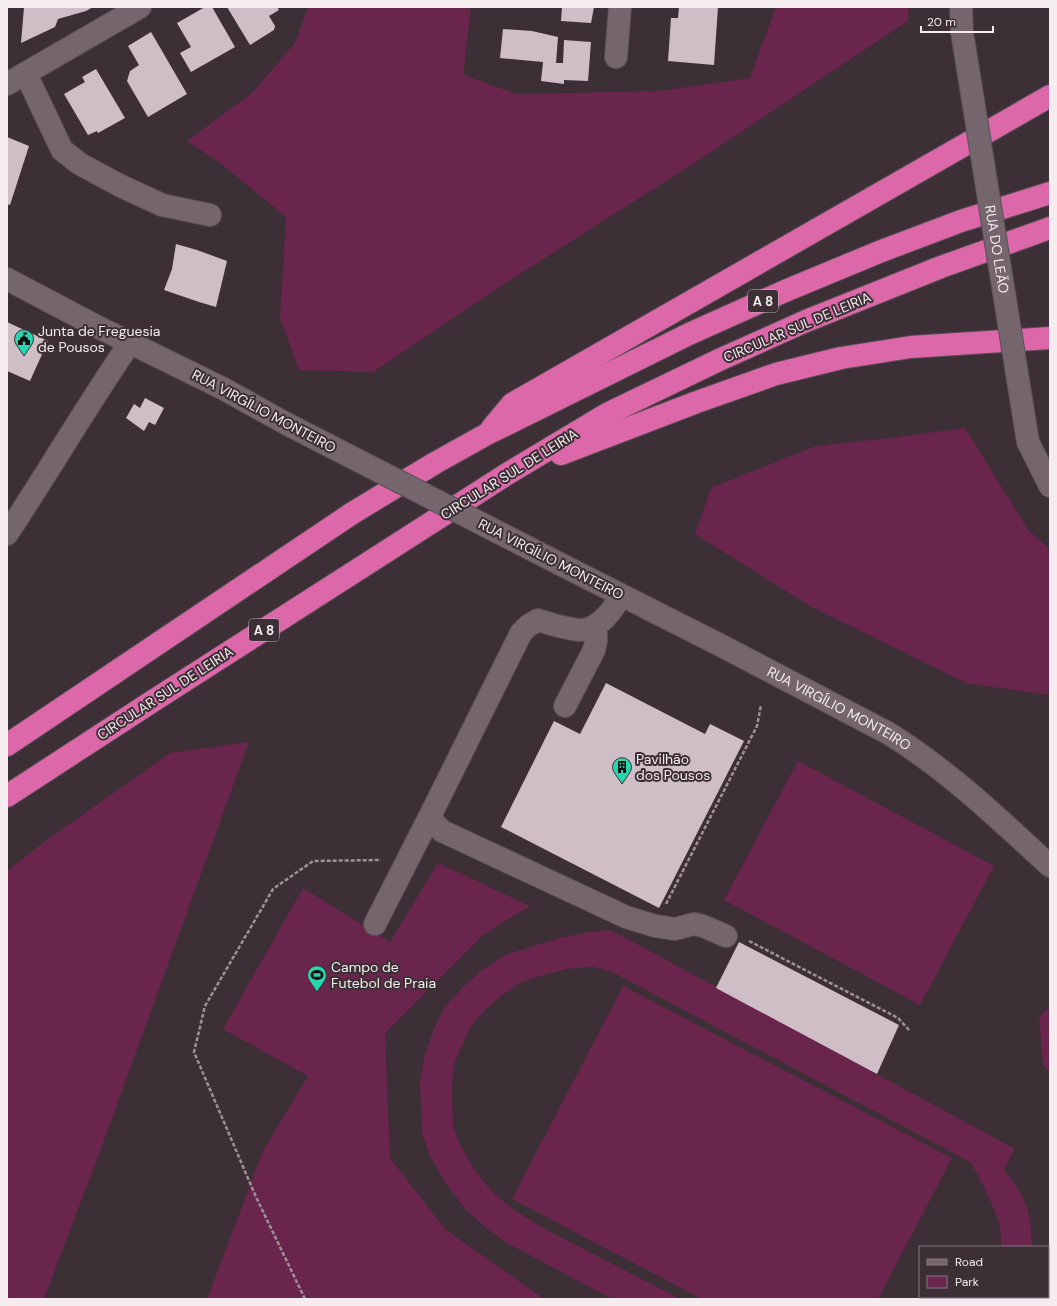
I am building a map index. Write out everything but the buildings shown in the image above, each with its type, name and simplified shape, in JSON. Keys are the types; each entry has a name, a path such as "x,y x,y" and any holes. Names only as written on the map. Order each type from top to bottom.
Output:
{"highway":[{"path":"487,434 512,404 1050,96"},
{"name":"A 8","path":"7,745 351,514 434,463 487,434 689,334 785,291 879,252 961,221 1050,193"},
{"name":"CIRCULAR SUL DE LEIRIA","path":"7,796 507,474 607,414 719,360 806,321 941,267 1050,228"},
{"path":"507,474 697,402 776,374 841,358 911,347 1050,338"}],"street":[{"path":"7,84 140,7"},
{"path":"616,57 620,7"},
{"name":"RUA DO LEÃO","path":"961,7 962,32 1028,442 1050,486"},
{"path":"26,74 62,150 80,164 119,185 162,205 210,215"},
{"name":"RUA VIRGÍLIO MONTEIRO","path":"7,279 724,647 888,733 912,748 963,787 1050,866"},
{"path":"7,534 130,343"},
{"path":"376,924 521,633 528,626 538,620 582,630 594,626 607,616 615,607 622,595"},
{"path":"566,706 594,650 596,634"},
{"path":"432,812 432,821 442,831 614,912 655,926 674,929 694,924 703,926 726,936"}],"path":[{"path":"665,906 758,726 761,705"},
{"path":"305,1299 256,1197 194,1052 205,1006 273,890 313,861 408,860"},
{"path":"726,936 736,934 785,959 898,1018 909,1030"}],"green space":[{"path":"308,7 471,7 463,75 517,94 659,91 750,78 776,7 909,7 908,21 696,162 498,288 373,372 299,370 280,318 286,217 220,163 187,141 252,93 295,43"},
{"path":"965,428 1029,531 1050,549 1050,695 966,683 808,605 695,534 711,488 816,446"},
{"path":"249,742 99,1154 44,1299 7,1299 7,871 44,842 170,753"},
{"path":"798,761 994,866 920,1005 724,900"},
{"path":"438,863 530,906 483,935 385,1033 390,1158 445,1229 544,1299 207,1299 263,1151 308,1076 223,1029 303,888 390,942"},
{"path":"611,930 1015,1149 1004,1169 1018,1188 1026,1205 1029,1214 1032,1246 1001,1246 1000,1228 995,1211 970,1162 612,972 594,967 567,969 519,983 485,1010 471,1026 455,1061 452,1082 453,1126 459,1142 472,1166 489,1188 505,1203 547,1230 680,1299 612,1299 507,1243 485,1227 466,1210 446,1184 429,1154 422,1132 420,1080 425,1053 444,1008 462,988 481,971 505,955 559,938 589,932"},
{"path":"623,986 952,1158 878,1299 702,1299 512,1199"},
{"path":"1050,1007 1050,1072 1043,1066 1039,1017"}],"place":[{"name":"Junta de Freguesia de Pousos","path":"24,356"},
{"name":"Pavilhão dos Pousos","path":"622,784"},
{"name":"Campo de Futebol de Praia","path":"317,992"}]}
